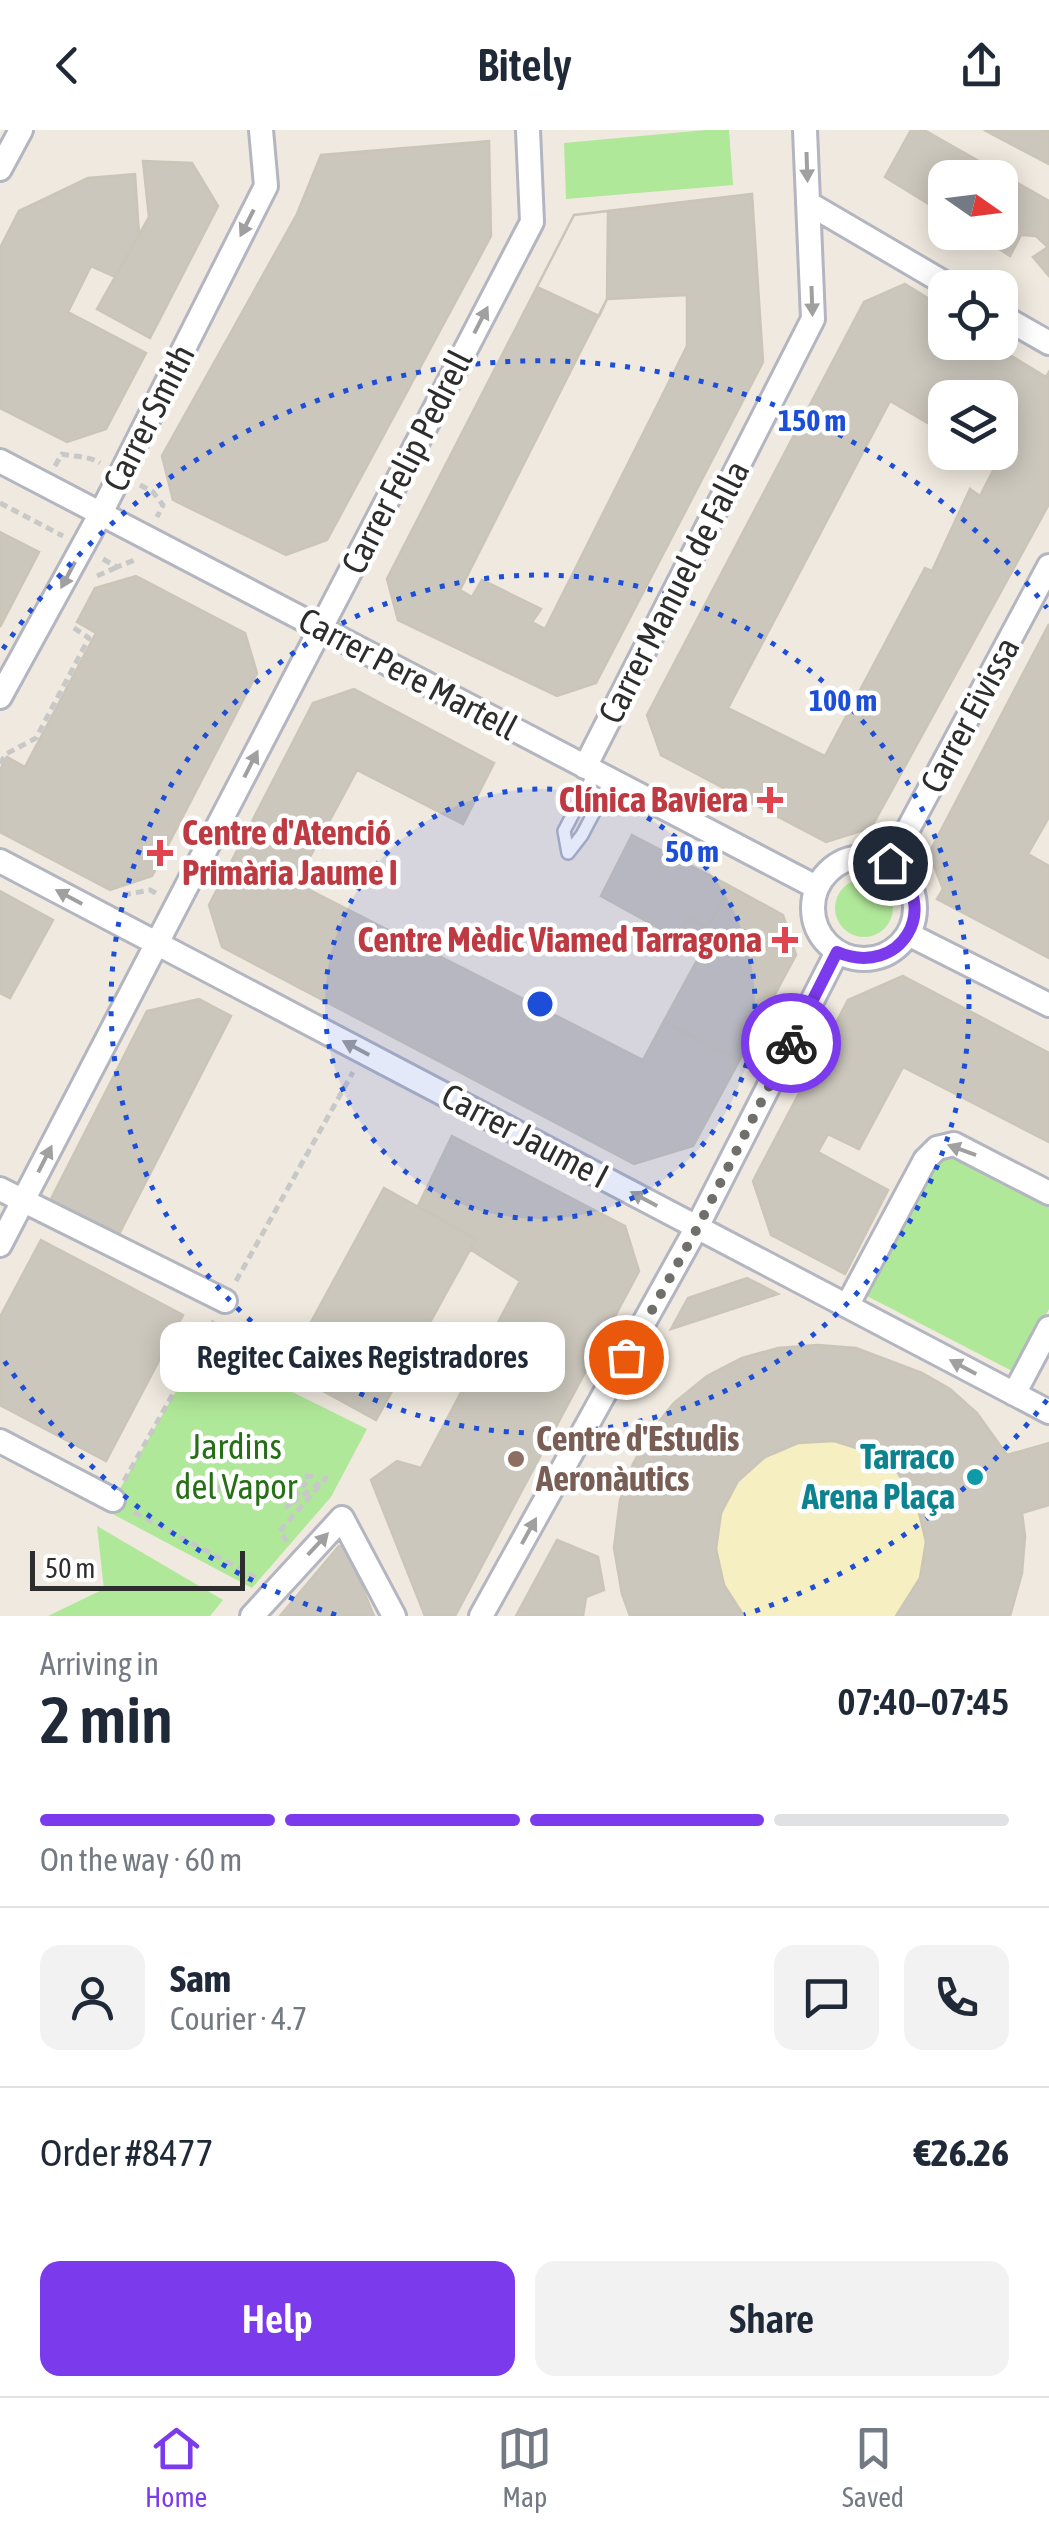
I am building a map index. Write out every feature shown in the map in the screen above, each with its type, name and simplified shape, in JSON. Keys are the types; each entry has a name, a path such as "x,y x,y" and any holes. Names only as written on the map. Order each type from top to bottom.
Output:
{"street":[{"path":"0,169 22,130"},
{"name":"Carrer Smith","path":"0,697 101,513 266,186 261,130"},
{"name":"Carrer Felip Pedrell","path":"0,1246 532,222 528,130"},
{"name":"Carrer Manuel de Falla","path":"597,773 813,320 805,130"},
{"path":"808,203 928,273"},
{"path":"1018,325 1049,343"},
{"name":"Carrer Pere Martell","path":"0,460 816,888"},
{"name":"Carrer Eivissa","path":"890,863 1049,566"},
{"path":"866,856 890,863 901,872 914,896 916,909 908,934 889,953 876,958 863,960 837,952 817,931 812,902 822,876 842,860 866,856"},
{"name":"Carrer Jaume I","path":"0,861 1049,1412"},
{"path":"908,934 1049,1005"},
{"path":"481,1616 698,1227 837,952"},
{"path":"848,1306 924,1160 938,1148 954,1144 1049,1193"},
{"path":"0,1189 225,1300"},
{"path":"1014,1394 1049,1328"},
{"path":"0,1440 113,1500"},
{"path":"252,1616 342,1518 394,1616"}],"lane":[{"path":"597,773 582,835 568,853 564,831 597,773"}],"path":[{"path":"0,503 28,517"},
{"path":"92,587 99,574 117,567"},
{"path":"0,764 6,754 36,738 88,638 70,628 77,614"},
{"path":"114,897 150,890 178,904"},
{"path":"176,1490 187,1492 310,1476 287,1507 326,1478 280,1531 290,1545"},
{"path":"113,1500 259,1580"}],"green space":[{"path":"729,130 733,185 566,199 564,143"},
{"path":"864,879 885,887 893,908 885,929 864,937 843,929 835,908 843,887"},
{"path":"951,1153 1049,1204 1049,1309 1016,1373 865,1295 936,1161"},
{"name":"Jardins del Vapor","path":"207,1337 281,1373 276,1384 367,1429 331,1497 252,1588 107,1511"},
{"path":"97,1526 223,1600 210,1616 48,1616 104,1589"}],"sand":[{"name":"Tarraco Arena Plaça","path":"834,1441 871,1454 908,1491 922,1523 924,1541 916,1586 896,1616 744,1616 726,1586 719,1560 718,1538 730,1498 741,1480 774,1453 800,1443"}],"building":[{"path":"911,130 924,130 977,160 928,160 928,204 885,177"},
{"path":"984,130 1049,130 1049,164"},
{"path":"489,141 491,236 327,540 286,555 173,500 162,456 297,214 321,155"},
{"path":"143,161 192,163 218,206 150,338 97,309 149,217"},
{"path":"135,174 139,235 115,277 91,266 68,312 146,353 106,429 67,442 0,408 0,248 19,211 88,178"},
{"path":"1018,183 1049,201 1049,276 1033,257 1048,247 1036,236 1021,235 1018,241"},
{"path":"752,194 763,362 596,683 557,696 398,620 387,579 574,215","holes":["687,295 687,346 545,629 532,622 541,609 482,580 472,597 460,590 607,299"]},
{"path":"608,211 607,299 599,316 537,287 574,215"},
{"path":"905,284 928,298 928,360 1018,360 1046,377 1049,372 1049,504 871,828 826,842 661,755 647,715 864,302","holes":["928,380 1018,380 1018,470 993,470 980,496 970,489 932,571 925,568 825,756 728,708 890,401 928,423"]},
{"path":"0,532 39,552 0,627"},
{"path":"136,576 245,633 257,673 152,876 110,890 0,832 0,770 7,757 25,767 96,633 77,622 95,588"},
{"path":"1049,624 1049,817 1028,854 1049,866 1049,958 937,899 943,889 929,853"},
{"path":"354,689 494,763 463,824 357,770 296,883 643,1060 664,1021 739,1061 693,1146 634,1164 222,947 209,905 313,703"},
{"path":"632,835 730,886 708,928 688,918 677,938 601,896"},
{"path":"730,886 783,915 796,955 739,1061 664,1021 702,951 677,938 688,918 708,928"},
{"path":"0,891 53,920 10,998 0,993"},
{"path":"903,976 1049,1053 1049,1142 903,1067 859,1149 828,1134 818,1152 888,1190 845,1274 771,1235 753,1181 848,1000"},
{"path":"199,999 231,1016 118,1236 50,1201 147,1011"},
{"path":"452,1136 625,1226 639,1271 455,1616 425,1616 371,1480 397,1461 421,1468 520,1281 470,1249 476,1239 418,1206"},
{"path":"384,1188 476,1239 376,1420 285,1370"},
{"path":"41,1240 183,1315 106,1461 0,1405 0,1317"},
{"path":"747,1278 778,1294 671,1329 688,1298"},
{"name":"Tarraco Arena Plaça","path":"778,1348 856,1348 922,1373 950,1389 977,1413 1007,1455 1049,1443 1049,1505 1022,1513 1022,1573 1010,1616 896,1616 920,1578 926,1542 917,1504 898,1473 869,1452 834,1441 798,1443 765,1457 738,1481 721,1513 716,1549 724,1585 744,1616 630,1616 614,1548 620,1500 650,1433 674,1403 707,1376 742,1358"},
{"path":"557,1540 598,1557 604,1590 586,1597 583,1616 516,1616"},
{"path":"339,1546 346,1549 374,1616 280,1616"}],"way so far":[{"path":"626,1357 698,1227 791,1043"}],"place":[{"name":"Clínica Baviera","path":"770,800"},
{"name":"Centre d'Atenció Primària Jaume I","path":"160,853"},
{"name":"Centre Mèdic Viamed Tarragona","path":"785,940"},
{"name":"Regitec Caixes Registradores","path":"626,1357"},
{"name":"Centre d'Estudis Aeronàutics","path":"516,1459"},
{"name":"Tarraco Arena Plaça","path":"975,1477"}],"route":[{"path":"791,1043 837,952 850,958 876,958 900,945 908,934 916,909 914,896 909,883 890,863"}]}
